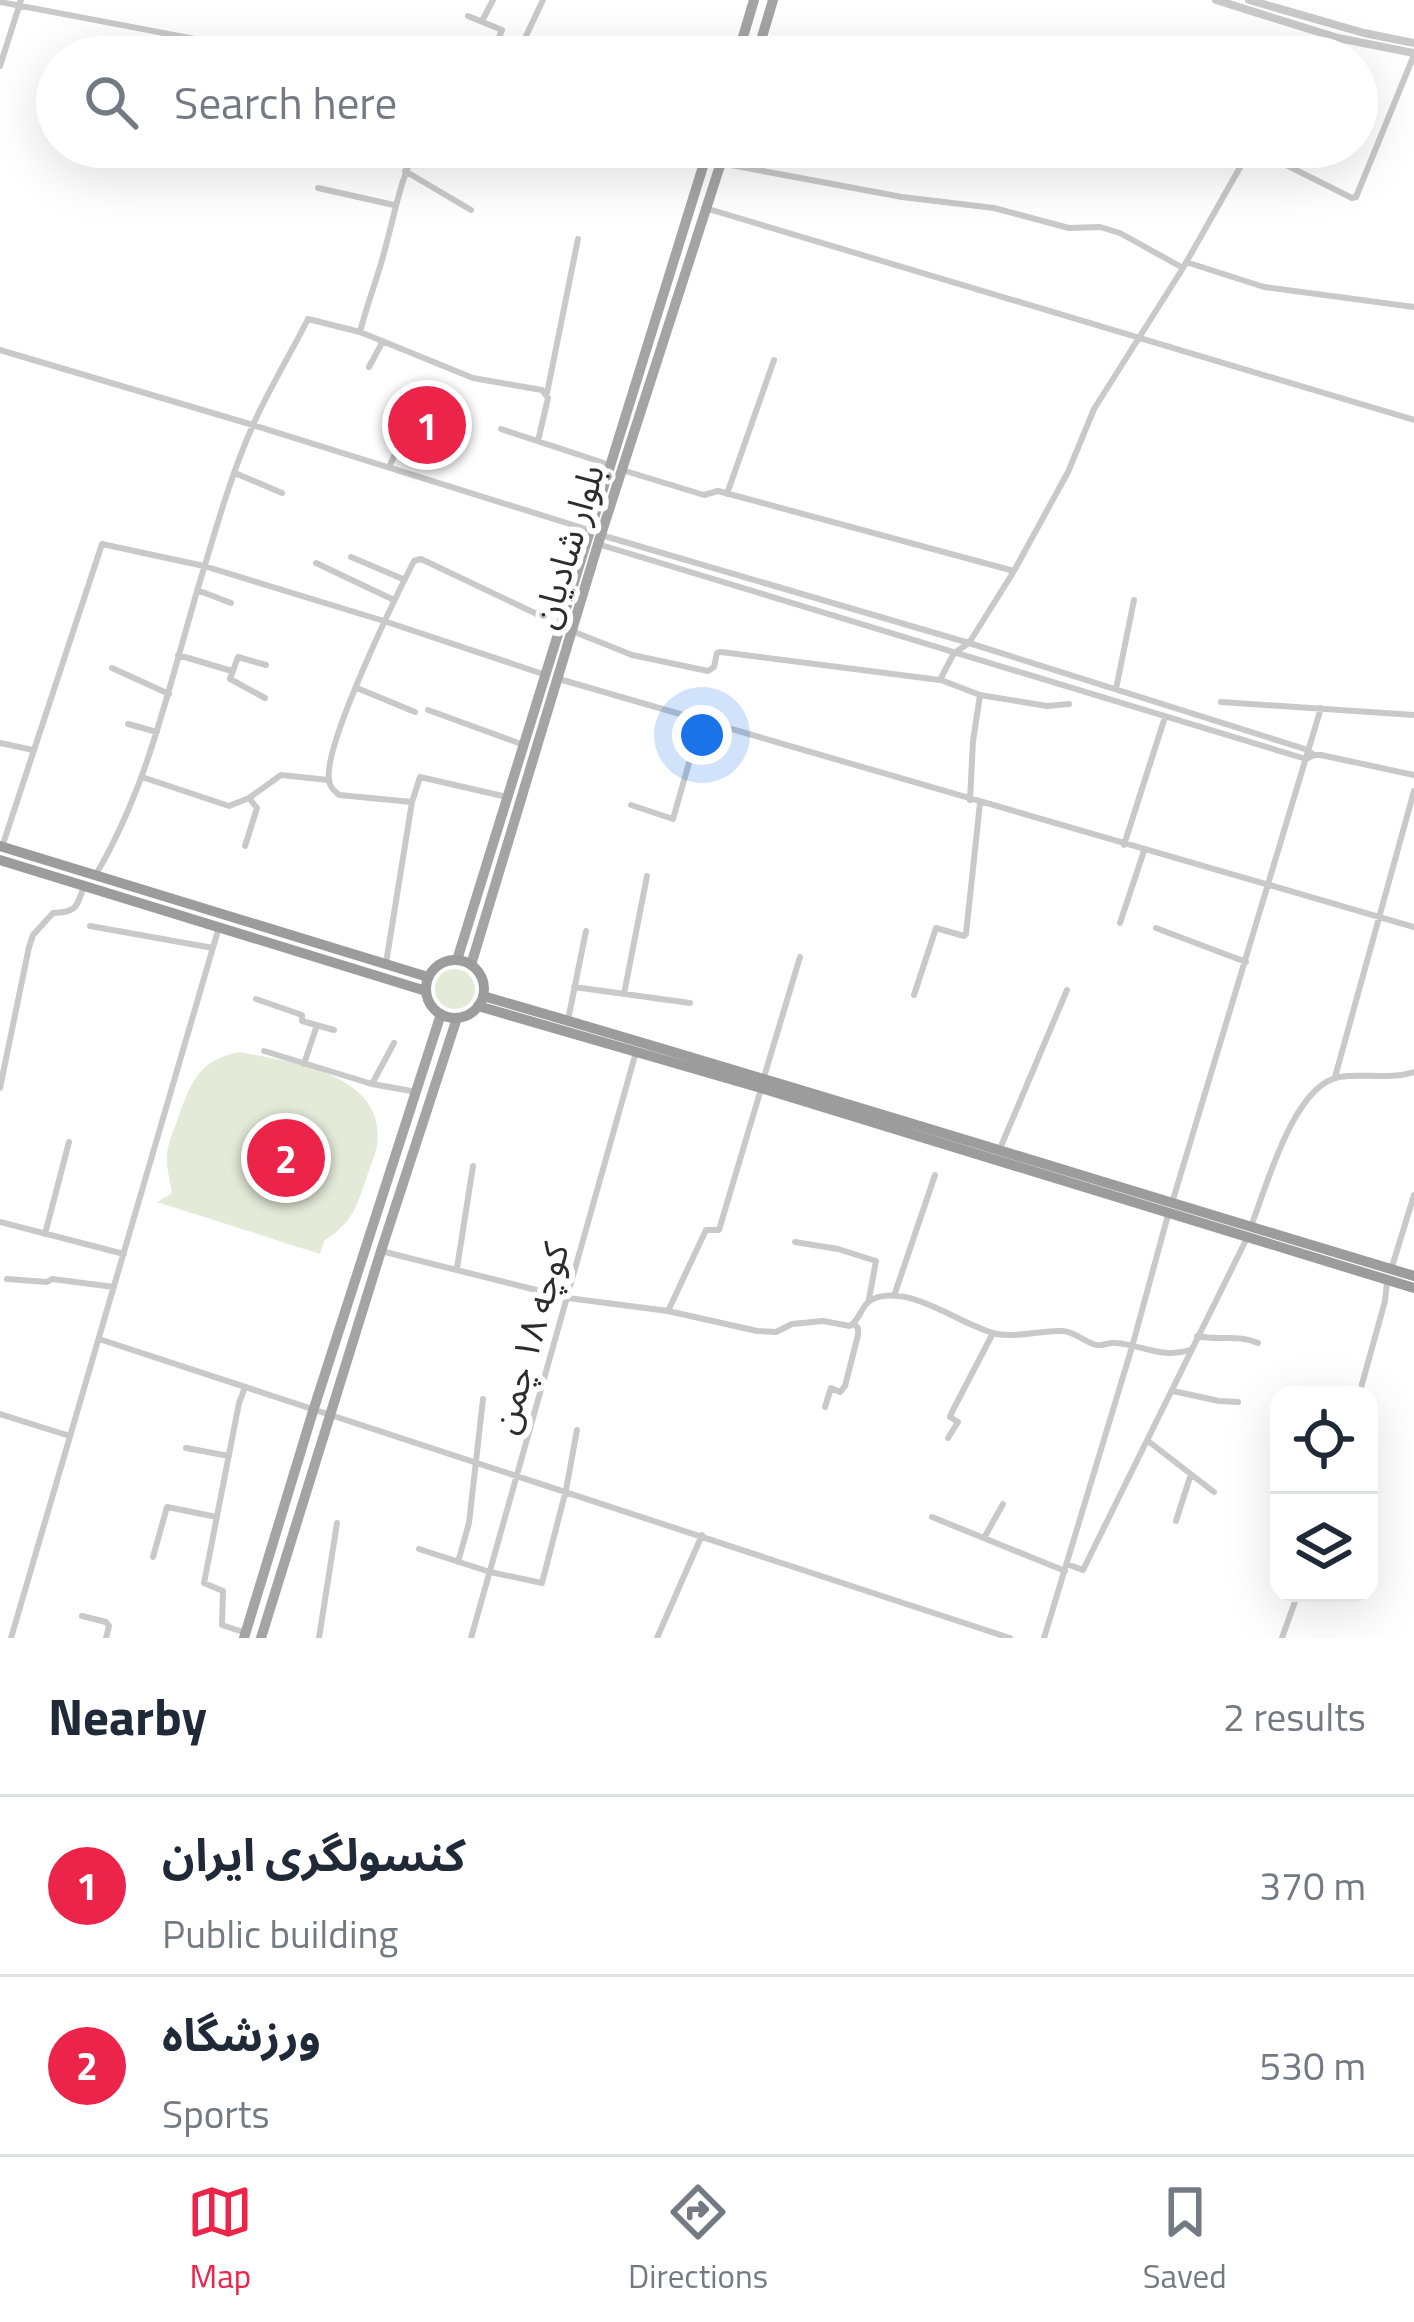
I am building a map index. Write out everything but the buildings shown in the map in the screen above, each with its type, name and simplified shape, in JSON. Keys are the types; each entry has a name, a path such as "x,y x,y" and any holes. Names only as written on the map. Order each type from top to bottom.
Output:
{"highway":[{"path":"1,846 428,977"},
{"path":"0,860 426,991"},
{"path":"457,960 471,965 482,978 481,1001 469,1015 441,1015 433,1009 426,991 428,977 440,964 457,960"},
{"path":"481,1001 568,1020 1249,1233 1389,1274 1414,1276"},
{"path":"481,1001 636,1052 999,1151 1170,1209"},
{"path":"1389,1274 1414,1288"}],"main road":[{"path":"743,36 754,0"},
{"path":"762,36 773,0"},
{"name":"بلوار شادیان","path":"471,965 703,168"},
{"name":"بلوار شادیان","path":"616,468 720,168"},
{"name":"بلوار شادیان","path":"457,960 524,745 552,677"},
{"path":"245,1635 441,1015"},
{"path":"261,1638 457,1018"}],"street":[{"path":"482,21 493,0"},
{"path":"526,36 543,0"},
{"path":"1216,0 1332,36"},
{"path":"1250,0 1414,43"},
{"path":"0,2 187,36"},
{"path":"0,66 20,2"},
{"path":"468,16 502,30 500,36"},
{"path":"1378,46 1414,54 1378,147"},
{"path":"360,332 406,168"},
{"path":"743,168 902,197 994,208 1069,228 1100,227 1185,265 1264,287 1414,307"},
{"path":"940,680 1014,571 1068,472 1094,409 1242,168"},
{"path":"1292,168 1352,198 1360,194 1370,168"},
{"path":"405,171 471,210"},
{"path":"318,188 394,206"},
{"path":"692,204 1414,420"},
{"path":"538,442 578,238"},
{"path":"0,1088 33,935 52,913 68,912 78,905 142,777 235,472 253,424 308,319 360,332 473,378 547,393"},
{"path":"370,367 383,341"},
{"path":"0,350 389,467 954,653 1165,716 1309,754 1414,775"},
{"path":"727,494 774,360"},
{"path":"389,467 424,393"},
{"path":"501,429 704,495 715,491 1014,571"},
{"path":"235,472 282,493"},
{"path":"596,536 969,643 1309,754"},
{"path":"1,846 102,544 204,566 552,677 1414,928"},
{"path":"351,557 404,579"},
{"path":"412,802 339,795 329,780 331,754 384,621 414,561 421,559 632,655 709,671 721,652 940,680 980,695 1048,706 1069,704"},
{"path":"316,563 394,600"},
{"path":"197,590 231,603"},
{"path":"1116,689 1134,600"},
{"path":"178,655 232,671"},
{"path":"265,698 231,680 238,657 266,664"},
{"path":"112,668 170,694"},
{"path":"357,688 415,712"},
{"path":"970,800 980,695"},
{"path":"1221,702 1414,715"},
{"path":"1045,1638 1321,708"},
{"path":"428,710 524,745"},
{"path":"1124,845 1165,716"},
{"path":"631,806 674,819 701,721"},
{"path":"128,724 157,732"},
{"path":"0,743 34,750"},
{"path":"142,777 229,806 281,775 329,780"},
{"path":"386,962 420,777 508,797"},
{"path":"932,1517 1083,1570 1249,1233 1296,1114 1335,1077 1414,791"},
{"path":"245,846 257,808 249,797"},
{"path":"914,995 935,929 966,934 980,803"},
{"path":"1120,923 1144,851"},
{"path":"624,994 647,876"},
{"path":"90,926 213,948"},
{"path":"11,1638 219,927"},
{"path":"1156,928 1246,962"},
{"path":"568,1020 586,932"},
{"path":"668,1310 706,1230 718,1230 800,957"},
{"path":"574,987 691,1004"},
{"path":"999,1151 1067,990"},
{"path":"256,999 334,1030"},
{"path":"304,1064 317,1025"},
{"path":"372,1084 394,1043"},
{"path":"264,1051 372,1084 417,1092"},
{"name":"كوچه ١٨ چمن","path":"471,1638 636,1052"},
{"path":"1335,1077 1414,1072"},
{"path":"45,1234 69,1142"},
{"path":"457,1268 473,1166"},
{"path":"894,1296 935,1175"},
{"path":"1361,1386 1414,1196"},
{"path":"0,1222 124,1253"},
{"path":"795,1242 876,1261 868,1301 855,1325 858,1335 845,1386 840,1392 831,1388 825,1407"},
{"path":"381,1251 568,1298 668,1310 757,1331 776,1332 792,1324 823,1321 855,1325"},
{"path":"7,1279 114,1287"},
{"path":"868,1301 894,1296 925,1302 994,1334 1068,1331 1096,1345 1115,1343 1177,1354 1190,1351"},
{"path":"949,1438 958,1422 950,1417 952,1412 994,1334"},
{"path":"1197,1336 1239,1337 1258,1343"},
{"path":"99,1339 1010,1638"},
{"path":"245,1387 204,1583 224,1591 220,1623 245,1635"},
{"path":"1173,1391 1238,1402"},
{"path":"458,1562 469,1523 483,1400"},
{"path":"0,1414 70,1436"},
{"path":"419,1549 490,1572 542,1582 577,1430"},
{"path":"1148,1441 1214,1492"},
{"path":"186,1448 230,1456"},
{"path":"1176,1521 1191,1474"},
{"path":"985,1538 1003,1504"},
{"path":"154,1557 167,1507 218,1517"},
{"path":"319,1638 337,1522"},
{"path":"657,1638 702,1535"},
{"path":"1282,1638 1295,1602"},
{"path":"82,1616 106,1622 106,1638"}],"green space":[{"path":"455,969 469,975 475,989 469,1003 455,1009 441,1003 435,989 441,975"},
{"path":"239,1052 331,1075 367,1102 376,1121 377,1146 357,1204 342,1227 324,1241 320,1254 157,1202 172,1193 168,1150 192,1083 214,1061"}],"place":[{"name":"کنسولگری ایران","path":"427,425"},
{"name":"ورزشگاه","path":"286,1158"}]}
